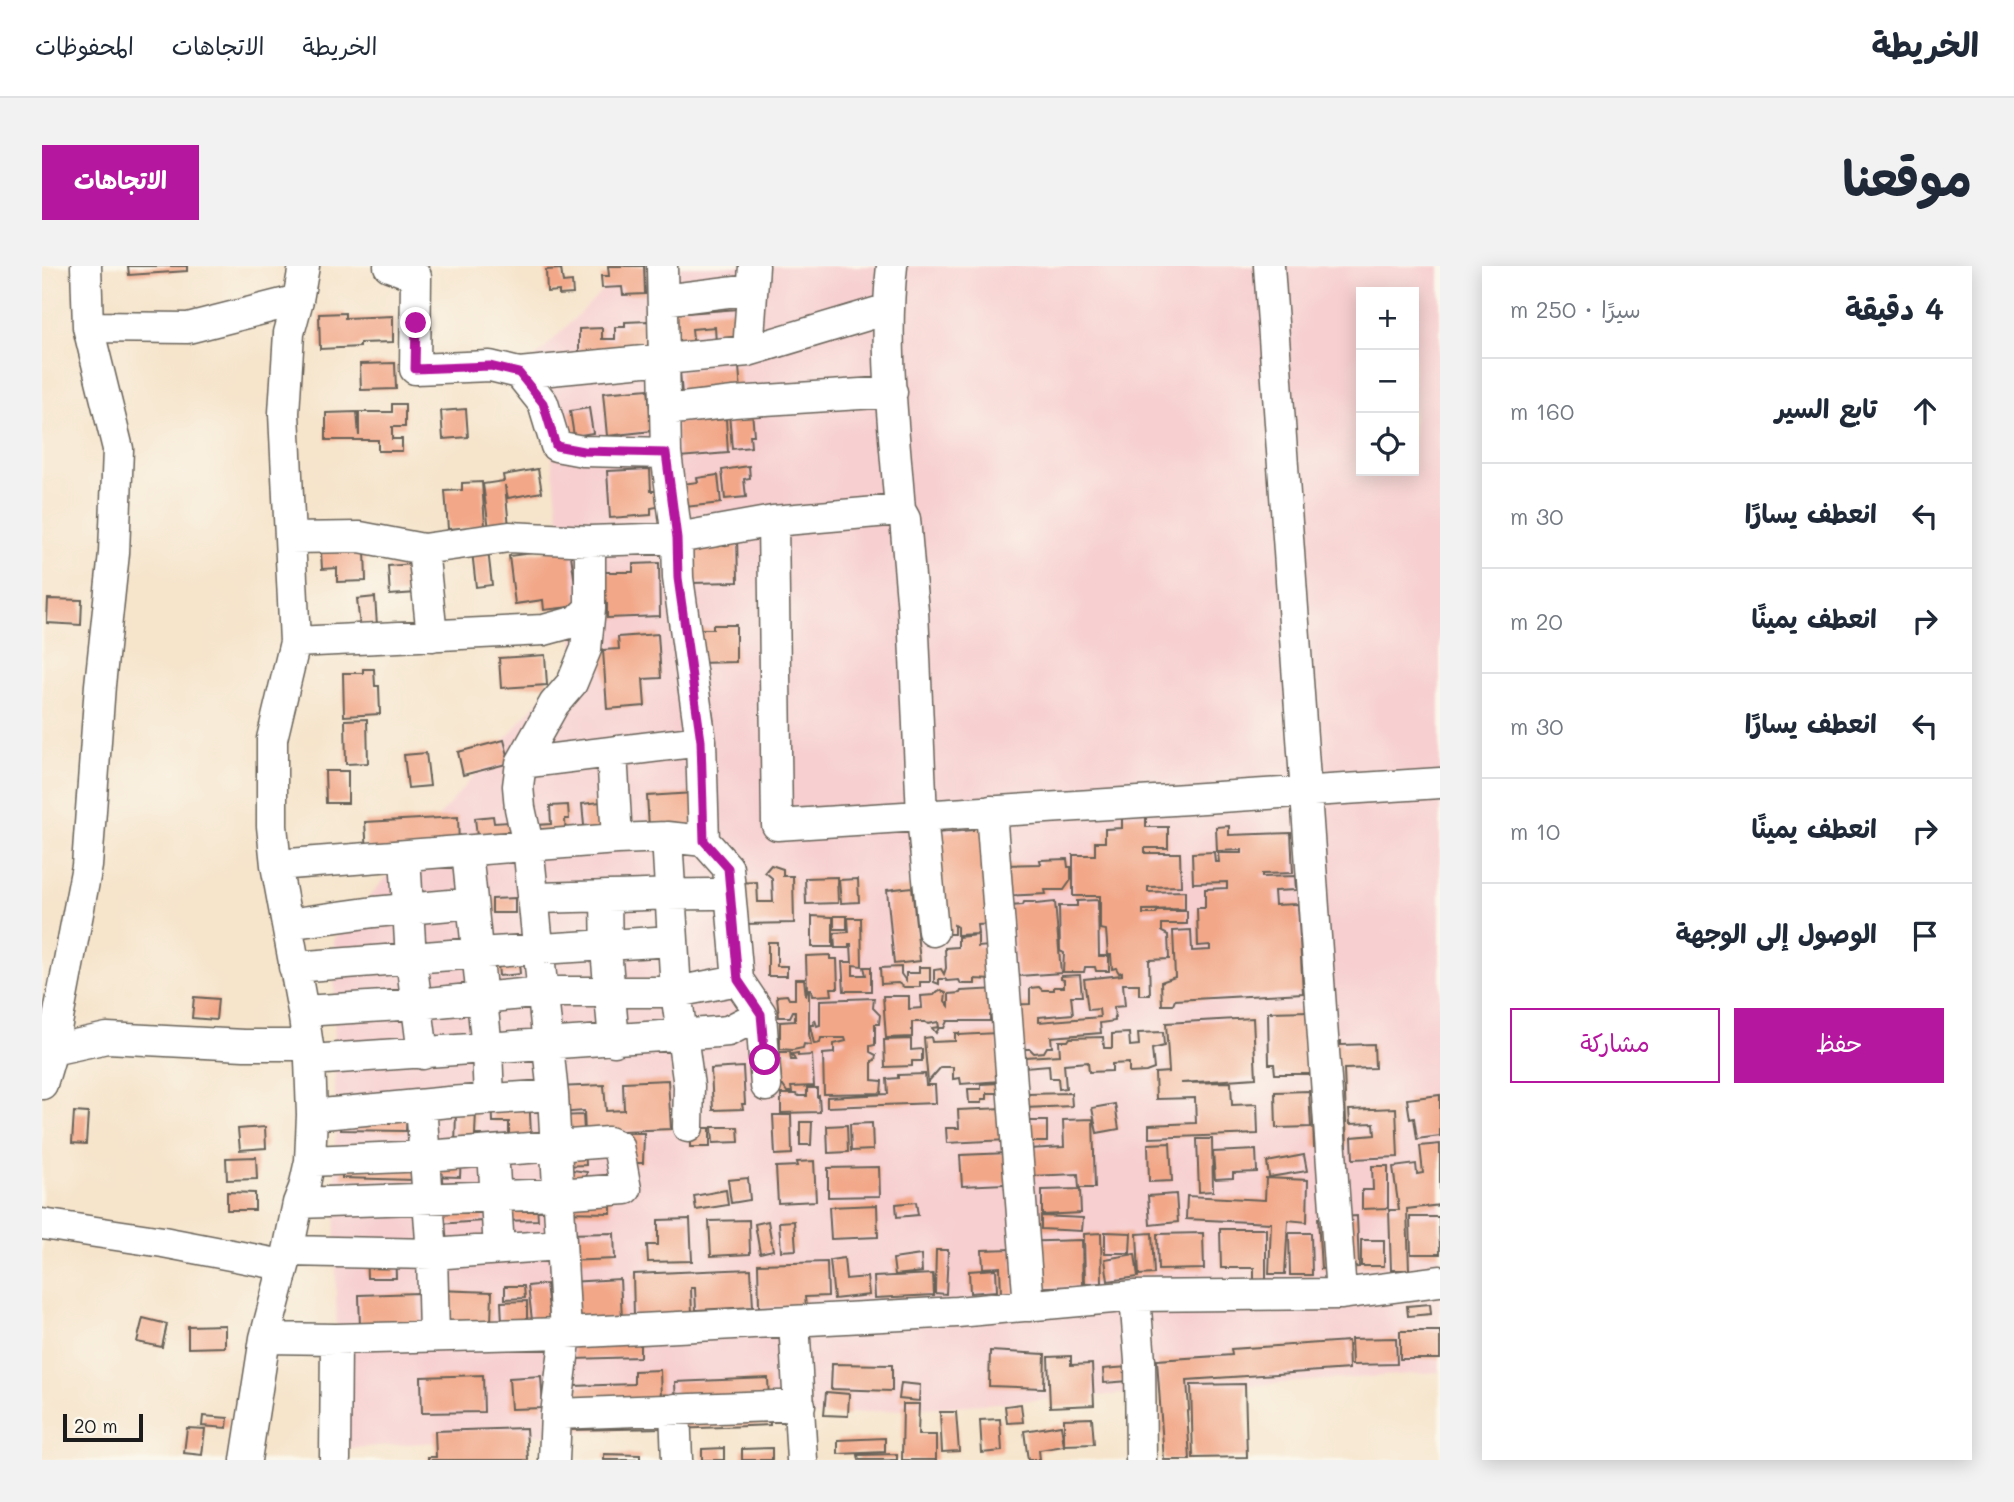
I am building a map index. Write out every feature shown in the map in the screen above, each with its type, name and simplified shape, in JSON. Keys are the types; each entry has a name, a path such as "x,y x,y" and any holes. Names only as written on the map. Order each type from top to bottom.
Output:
{"street":[{"path":"42,1084 52,1050 87,866 100,685 111,595 118,472 118,449 88,327 86,266"},
{"path":"246,1460 265,1338 310,1161 313,1115 309,1052 276,866 272,826 272,739 295,642 284,413 289,333 304,266"},
{"path":"389,266 416,276 415,369 490,366 519,373 748,351 888,309"},
{"path":"662,266 666,453 677,538 678,578 701,741 704,841 728,868 738,980 761,1014 766,1086"},
{"path":"892,266 888,309 891,391 900,510 905,519 913,611 922,816 933,931"},
{"path":"1269,266 1341,1294"},
{"path":"663,300 753,278 748,351"},
{"path":"88,327 188,328 298,300"},
{"path":"519,373 543,403 556,446 583,451 666,453"},
{"path":"664,410 734,402 891,391"},
{"path":"290,538 360,537 423,549 509,537 590,541 677,538 774,521 900,510"},
{"path":"774,521 777,824 1440,783"},
{"path":"554,1460 556,1414 566,1333 549,1044 528,845 518,786 521,763 554,704 572,683 586,649 590,608 590,541"},
{"path":"423,549 432,636"},
{"path":"295,642 544,630 577,621 590,608"},
{"path":"521,763 701,741"},
{"path":"612,752 617,839"},
{"path":"991,811 1029,1306"},
{"path":"276,866 667,836 704,841"},
{"path":"667,836 676,992 689,1086 688,1127"},
{"path":"467,851 487,1049 489,1099"},
{"path":"405,856 411,959 423,1054"},
{"path":"533,898 671,893 729,894"},
{"path":"606,897 614,1041"},
{"path":"287,924 374,912 472,903"},
{"path":"294,968 672,941"},
{"path":"303,1011 543,992 676,992 738,980"},
{"path":"52,1050 107,1038 244,1045 309,1052 423,1054 728,1031 761,1014"},
{"path":"313,1115 553,1095"},
{"path":"421,1105 432,1254 434,1335"},
{"path":"298,1203 626,1189 618,1146 608,1142 426,1156 310,1161"},
{"path":"493,1151 499,1249"},
{"path":"42,1224 286,1258 432,1254 560,1245"},
{"path":"265,1338 336,1339 566,1333 957,1312 1135,1296 1341,1294 1440,1281"},
{"path":"1135,1296 1140,1361 1141,1460"},
{"path":"794,1321 802,1460"},
{"path":"335,1460 336,1339"},
{"path":"556,1414 800,1405"},
{"path":"676,1409 677,1460"}],"shaded area":[{"path":"627,266 1440,266 1440,1372 337,1449 334,938 575,658 551,450 534,359"}],"building":[{"path":"128,266 187,266 187,271 129,275"},
{"path":"608,266 644,266 645,294 623,295 622,287 602,288 601,276 609,276"},
{"path":"561,269 563,283 572,282 573,294 547,292 546,270"},
{"path":"688,307 688,313 738,309 740,342 716,344 715,327 692,329 694,350 673,351 670,308"},
{"path":"345,313 345,318 393,316 393,342 360,343 360,347 320,349 319,314"},
{"path":"648,321 648,357 579,353 579,329 602,328 602,339 615,339 615,327 625,327 625,322"},
{"path":"395,363 396,389 361,390 360,364"},
{"path":"739,367 741,391 682,395 680,371"},
{"path":"648,389 652,431 607,436 603,393"},
{"path":"392,404 405,404 405,427 392,427 392,439 402,439 402,451 378,451 378,440 326,440 326,413 357,412 359,436 359,412 392,412"},
{"path":"589,408 593,433 574,436 570,411"},
{"path":"466,409 468,437 443,439 441,411"},
{"path":"752,411 754,435 750,435 751,447 732,449 729,413"},
{"path":"726,419 728,453 679,457 676,423"},
{"path":"749,466 750,478 744,479 746,497 725,499 722,470"},
{"path":"538,469 542,492 508,498 505,485 509,527 489,529 483,484 504,481 503,475"},
{"path":"650,469 651,491 656,491 657,507 651,508 651,515 610,518 607,471"},
{"path":"718,475 721,503 685,507 682,484 698,482 697,478"},
{"path":"482,482 485,526 448,529 445,491 462,490 462,483"},
{"path":"737,535 738,582 690,583 689,547"},
{"path":"570,548 578,606 544,610 543,600 515,604 509,556"},
{"path":"365,550 366,581 337,582 337,568 322,569 321,551"},
{"path":"488,550 492,585 476,587 472,551"},
{"path":"659,563 660,616 607,618 607,604 603,604 603,572 633,572 633,564"},
{"path":"414,564 416,593 390,595 388,566"},
{"path":"375,597 377,625 360,627 357,599"},
{"path":"48,599 82,600 81,625 47,623"},
{"path":"713,625 736,625 736,662 697,663 696,629 713,629"},
{"path":"658,634 661,678 643,679 645,706 607,709 603,650 619,649 618,637"},
{"path":"545,655 547,685 501,688 499,658"},
{"path":"363,669 374,669 375,686 379,686 380,714 344,716 343,673 363,673"},
{"path":"367,719 368,763 346,764 345,720"},
{"path":"504,740 510,763 463,775 458,752"},
{"path":"426,753 430,786 408,788 404,755"},
{"path":"325,771 348,771 348,803 326,803"},
{"path":"694,793 696,830 649,827 647,796"},
{"path":"610,801 613,833 585,836 582,804"},
{"path":"568,805 569,819 565,819 566,837 537,839 536,825 551,824 550,806"},
{"path":"1146,815 1146,827 1168,827 1168,848 1145,848 1145,853 1180,853 1181,886 1148,887 1148,892 1185,891 1185,909 1143,910 1143,914 1187,911 1187,924 1162,924 1162,932 1168,935 1169,959 1149,960 1150,995 1139,995 1139,984 1123,984 1125,1006 1114,1007 1115,1021 1100,1023 1101,1033 1051,1037 1052,1047 1047,1047 1044,1052 1017,1049 1002,1005 1030,1004 1030,988 1054,990 1054,987 1064,987 1061,976 1080,975 1082,996 1071,996 1073,1014 1039,1017 1039,1022 1100,1017 1099,1009 1088,1010 1084,979 1122,975 1122,972 1119,973 1116,968 1112,969 1106,930 1100,929 1100,896 1073,896 1073,855 1095,855 1095,842 1105,842 1105,829 1122,828 1122,816"},
{"path":"493,816 494,823 509,822 511,843 478,846 475,818"},
{"path":"458,817 459,845 367,853 365,822"},
{"path":"989,825 996,924 977,925 978,934 957,935 957,927 954,925 954,934 946,934 935,833 973,830 976,826"},
{"path":"1229,826 1229,835 1291,833 1293,873 1262,874 1262,877 1295,876 1296,890 1274,891 1275,905 1298,904 1303,993 1175,1000 1173,1005 1162,1005 1161,982 1175,977 1173,931 1191,930 1192,951 1210,950 1210,945 1198,946 1197,908 1205,908 1205,889 1227,888 1227,882 1193,883 1192,853 1214,852 1215,862 1219,862 1218,853 1242,853 1242,850 1217,851 1216,827"},
{"path":"1067,859 1068,867 1071,867 1071,880 1064,890 1045,890 1046,894 1000,896 1003,865 1041,864 1040,860"},
{"path":"771,865 783,869 783,876 793,876 794,923 738,924 736,883 757,882 758,902 773,902 772,878 765,872"},
{"path":"837,877 838,903 806,904 805,878"},
{"path":"858,879 859,902 841,903 839,880"},
{"path":"912,887 920,961 894,964 887,890"},
{"path":"515,898 515,913 492,913 492,899"},
{"path":"1098,900 1099,956 1109,956 1109,971 1096,971 1095,967 1085,967 1084,972 1063,972 1064,953 1060,951 1059,906 1077,906 1077,901"},
{"path":"1024,902 1055,902 1061,973 1019,976 1017,973 1010,906 1023,905"},
{"path":"812,916 833,917 833,947 812,947"},
{"path":"834,916 847,916 847,929 834,929"},
{"path":"848,918 861,918 862,966 853,965 853,975 866,975 864,967 871,967 871,991 844,991 842,962 852,962 851,944 849,948 835,948 834,933 849,932"},
{"path":"978,935 978,947 990,946 993,980 975,979 975,984 961,984 959,980 945,979 939,979 939,984 934,982 934,970 941,969 944,974 946,968 945,948 958,947 958,937"},
{"path":"768,942 777,942 777,966 787,966 787,976 768,976"},
{"path":"830,955 830,959 837,959 838,988 831,988 832,995 812,996 811,989 807,989 806,956"},
{"path":"519,963 520,974 499,976 498,964"},
{"path":"901,967 901,974 906,981 906,973 919,973 919,967 930,967 930,982 920,982 920,987 904,987 898,983 881,984 880,968"},
{"path":"795,979 804,979 806,997 809,991 811,1045 804,1044 803,1048 793,1050 780,1049 780,1022 795,1021 795,1011 790,1017 779,1017 777,996 787,995 789,999 795,999"},
{"path":"999,989 995,1012 990,1015 990,1021 947,1021 944,1028 939,1028 936,1033 932,1028 939,1027 938,1022 912,1022 912,1037 886,1038 883,996 909,996 909,1009 922,1008 921,996 934,995 939,990 946,993 945,1001 949,1006 949,994"},
{"path":"194,997 218,999 216,1020 192,1018"},
{"path":"874,998 873,1008 880,1015 879,1024 875,1024 875,1045 870,1046 870,1052 876,1055 872,1061 872,1080 882,1081 881,1093 824,1094 823,1054 834,1053 834,1044 846,1041 845,1038 821,1038 820,1043 814,1044 810,1025 814,1025 815,1020 817,1026 820,1025 820,1000"},
{"path":"1310,1011 1325,1042 1341,1041 1341,1045 1374,1044 1375,1068 1344,1069 1347,1146 1314,1147 1311,1074 1275,1074 1274,1064 1269,1064 1268,1012"},
{"path":"1253,1018 1256,1078 1181,1083 1231,1082 1232,1105 1257,1104 1258,1134 1149,1138 1149,1125 1196,1123 1195,1098 1156,1099 1155,1073 1169,1072 1166,1023"},
{"path":"1163,1032 1164,1046 1152,1049 1154,1069 1146,1072 1129,1073 1129,1063 1112,1064 1112,1071 1089,1072 1088,1062 1064,1064 1066,1088 1059,1089 1058,1078 1050,1078 1049,1065 1025,1067 1024,1057 1060,1055 1059,1041 1068,1041 1070,1038 1103,1037 1104,1048 1112,1048 1112,1034 1129,1033 1130,1046 1139,1045 1138,1033"},
{"path":"955,1033 997,1033 1000,1081 961,1084 960,1078 953,1079 953,1067 941,1067 928,1082 924,1038 931,1037 932,1042 955,1041"},
{"path":"911,1039 911,1050 922,1049 922,1061 912,1061 912,1066 885,1067 884,1040"},
{"path":"780,1052 790,1052 791,1060 795,1060 792,1054 812,1055 814,1086 791,1087 792,1092 787,1092 783,1086 773,1086 773,1076 781,1076 780,1069 774,1069 770,1061 780,1060"},
{"path":"743,1067 743,1109 713,1110 711,1069"},
{"path":"925,1074 926,1085 935,1085 936,1103 827,1107 827,1097 888,1094 887,1079 898,1078 898,1075"},
{"path":"668,1080 671,1129 623,1131 624,1150 585,1133 584,1111 558,1113 557,1087 604,1085 606,1111 624,1110 623,1082"},
{"path":"1000,1083 1001,1093 987,1093 987,1099 982,1099 982,1103 969,1103 968,1089 981,1089 981,1084"},
{"path":"807,1088 817,1088 820,1112 781,1113 781,1094 807,1096"},
{"path":"1309,1091 1311,1127 1276,1128 1275,1092"},
{"path":"529,1093 531,1136 509,1137 509,1122 493,1122 492,1094"},
{"path":"1071,1093 1072,1106 1024,1108 1027,1183 962,1186 960,1155 1009,1153 1008,1140 947,1143 946,1128 959,1128 958,1110 1004,1108 1027,1094"},
{"path":"1440,1095 1440,1136 1417,1139 1414,1118 1410,1119 1407,1099"},
{"path":"342,1101 407,1102 406,1131 341,1130"},
{"path":"1115,1104 1119,1129 1097,1133 1092,1108"},
{"path":"1396,1108 1398,1157 1353,1159 1352,1137 1375,1135 1374,1123 1350,1124 1349,1110"},
{"path":"456,1111 476,1111 475,1135 482,1135 482,1157 461,1156 460,1177 428,1176 455,1147"},
{"path":"74,1112 88,1113 86,1144 72,1143"},
{"path":"583,1115 586,1165 562,1166 559,1116"},
{"path":"773,1115 791,1115 792,1154 775,1155"},
{"path":"1093,1119 1095,1188 1079,1188 1078,1174 1029,1176 1028,1149 1064,1147 1063,1120"},
{"path":"1028,1121 1047,1121 1047,1142 1028,1142"},
{"path":"800,1122 812,1122 811,1145 800,1145"},
{"path":"872,1123 873,1150 851,1151 850,1124"},
{"path":"847,1125 848,1152 828,1153 827,1126"},
{"path":"265,1127 266,1148 240,1150 238,1129"},
{"path":"712,1127 738,1127 739,1142 713,1143"},
{"path":"690,1128 710,1128 710,1147 690,1147"},
{"path":"627,1133 644,1133 643,1163 627,1163"},
{"path":"1197,1139 1212,1139 1213,1191 1199,1192"},
{"path":"1170,1143 1172,1181 1149,1182 1148,1144"},
{"path":"1440,1144 1440,1205 1407,1209 1409,1270 1391,1270 1389,1210 1399,1210 1393,1167 1416,1164 1417,1174 1423,1173 1420,1146"},
{"path":"343,1148 416,1150 415,1180 342,1178"},
{"path":"1256,1150 1257,1172 1233,1173 1233,1178 1215,1179 1213,1152"},
{"path":"1304,1155 1307,1171 1269,1177 1267,1162"},
{"path":"256,1157 257,1179 227,1180 226,1158"},
{"path":"814,1161 816,1201 778,1203 776,1167 798,1166 797,1162"},
{"path":"1372,1166 1388,1166 1388,1208 1362,1209 1362,1190 1373,1190"},
{"path":"879,1167 880,1196 828,1197 828,1168"},
{"path":"566,1169 587,1172 585,1184 565,1182"},
{"path":"748,1178 750,1200 731,1203 728,1180"},
{"path":"1266,1178 1308,1180 1307,1222 1288,1220 1285,1274 1269,1274 1271,1223 1186,1219 1187,1196 1265,1200"},
{"path":"611,1186 611,1213 561,1212"},
{"path":"1080,1189 1081,1213 1042,1215 1042,1190"},
{"path":"726,1190 728,1205 696,1210 694,1196"},
{"path":"536,1191 538,1220 501,1221 499,1192"},
{"path":"227,1192 255,1193 255,1210 227,1210"},
{"path":"1176,1194 1178,1222 1150,1225 1148,1196"},
{"path":"916,1202 918,1215 897,1217 896,1204"},
{"path":"877,1205 878,1237 831,1239 829,1207"},
{"path":"482,1207 483,1221 438,1224 437,1209"},
{"path":"1041,1216 1083,1218 1082,1231 1041,1229"},
{"path":"1357,1216 1359,1267 1321,1269 1318,1218"},
{"path":"1410,1217 1439,1217 1440,1254 1411,1254"},
{"path":"690,1219 692,1261 648,1262 647,1245 658,1245 658,1220"},
{"path":"749,1220 750,1254 711,1256 709,1221"},
{"path":"768,1221 773,1250 760,1253 755,1224"},
{"path":"794,1221 796,1250 781,1251 779,1222"},
{"path":"1220,1229 1266,1229 1266,1280 1254,1280 1254,1268 1221,1268"},
{"path":"1105,1232 1131,1233 1130,1253 1105,1253"},
{"path":"614,1233 615,1259 565,1261 564,1234"},
{"path":"1101,1233 1102,1283 1085,1284 1084,1234"},
{"path":"1152,1233 1154,1274 1139,1275 1137,1234"},
{"path":"1203,1233 1204,1269 1158,1270 1157,1234"},
{"path":"1289,1233 1311,1233 1312,1275 1290,1275"},
{"path":"1082,1240 1083,1286 1016,1288 1014,1242"},
{"path":"1361,1240 1384,1240 1384,1266 1361,1266"},
{"path":"395,1246 396,1278 367,1278 366,1247"},
{"path":"1012,1249 1014,1293 1001,1294 1000,1267 983,1268 982,1250"},
{"path":"936,1250 948,1250 946,1294 935,1293"},
{"path":"1135,1254 1138,1277 1108,1281 1105,1259"},
{"path":"921,1255 922,1272 895,1275 893,1259"},
{"path":"844,1258 846,1279 867,1277 869,1295 834,1299 830,1260"},
{"path":"827,1262 828,1296 805,1297 806,1306 759,1307 758,1264"},
{"path":"751,1269 753,1307 696,1310 695,1288 691,1288 692,1314 634,1316 633,1274"},
{"path":"996,1269 997,1291 970,1293 969,1271"},
{"path":"933,1274 934,1295 875,1298 874,1277"},
{"path":"620,1279 622,1318 570,1321 569,1282"},
{"path":"546,1284 550,1318 532,1320 528,1286"},
{"path":"505,1286 524,1286 525,1298 505,1299"},
{"path":"437,1290 492,1292 491,1324 436,1322"},
{"path":"418,1293 420,1325 360,1328 359,1295"},
{"path":"527,1301 527,1321 502,1322 501,1302"},
{"path":"1430,1304 1431,1314 1408,1316 1407,1306"},
{"path":"143,1318 167,1324 162,1347 137,1342"},
{"path":"225,1325 225,1347 188,1348 188,1326"},
{"path":"1400,1331 1440,1331 1440,1359 1400,1359"},
{"path":"640,1335 640,1357 574,1359 573,1336"},
{"path":"1396,1338 1397,1364 1352,1365 1351,1339"},
{"path":"1348,1341 1349,1369 1187,1380 1190,1460 1164,1460 1157,1360 1232,1355 1231,1349"},
{"path":"990,1351 1045,1354 1044,1388 989,1386"},
{"path":"1071,1356 1071,1365 1092,1364 1094,1405 1050,1407 1048,1357"},
{"path":"832,1364 892,1365 892,1391 831,1389"},
{"path":"1128,1367 1129,1381 1104,1383 1103,1369"},
{"path":"660,1370 662,1428 573,1430 573,1386 634,1384 634,1371"},
{"path":"483,1375 484,1412 422,1413 421,1377"},
{"path":"541,1376 543,1408 511,1409 509,1378"},
{"path":"768,1378 770,1425 677,1429 675,1382"},
{"path":"901,1383 920,1385 919,1401 899,1399"},
{"path":"1245,1384 1247,1457 1193,1458 1191,1385"},
{"path":"826,1392 849,1394 848,1416 824,1415"},
{"path":"903,1404 919,1404 918,1435 936,1435 936,1460 902,1460"},
{"path":"1021,1404 1023,1422 1007,1423 1005,1406"},
{"path":"940,1412 956,1412 959,1451 942,1452"},
{"path":"203,1416 228,1418 227,1428 202,1426"},
{"path":"1092,1418 1094,1444 1064,1445 1064,1419"},
{"path":"1000,1419 1002,1451 982,1453 980,1420"},
{"path":"1061,1425 1064,1446 1039,1450 1040,1460 1028,1460 1024,1431"},
{"path":"187,1428 205,1429 202,1455 184,1453"},
{"path":"526,1428 528,1460 428,1460 428,1457 436,1457 435,1431"},
{"path":"885,1438 885,1452 838,1454 838,1440"},
{"path":"724,1448 724,1460 702,1460 702,1449"},
{"path":"772,1448 772,1460 742,1460 742,1449"},
{"path":"604,1454 640,1455 640,1460 604,1460"},
{"path":"897,1454 897,1460 859,1460 858,1455"}],"route":[{"path":"416,323 415,369 490,366 519,373 543,403 556,446 583,451 666,453 677,538 678,578 701,741 704,841 728,868 738,980 761,1014 765,1060"}]}
